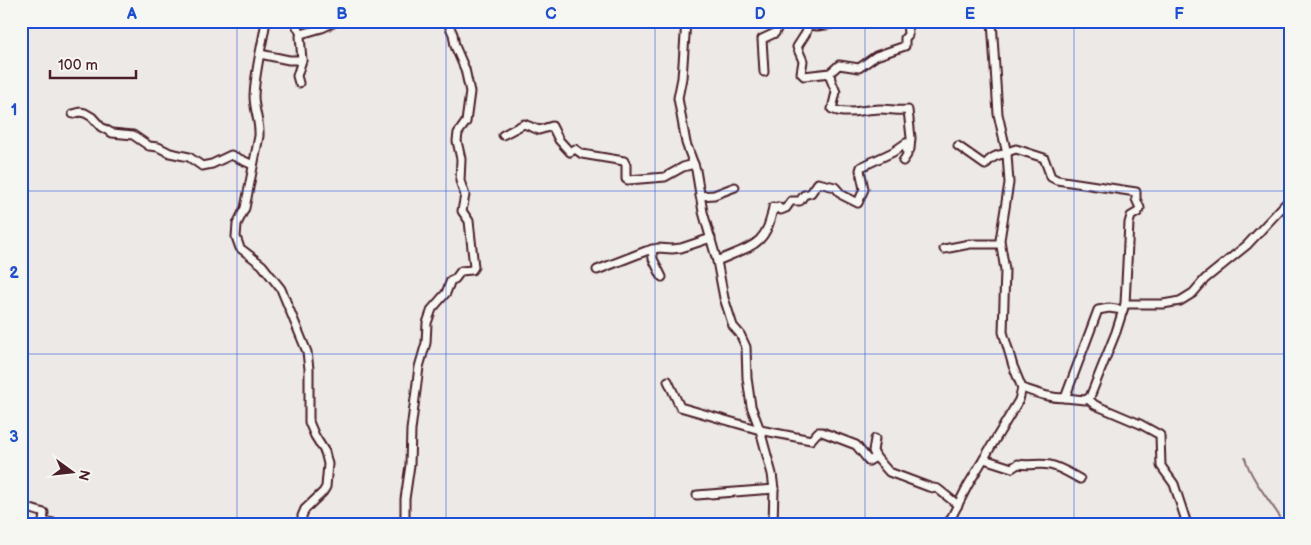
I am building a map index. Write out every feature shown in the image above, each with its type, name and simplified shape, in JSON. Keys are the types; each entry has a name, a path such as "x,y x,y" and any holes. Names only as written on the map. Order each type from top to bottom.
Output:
{"street":[{"path":"266,21 254,95 259,129 245,208 237,224 236,237 240,248 258,260 278,284 301,333 307,352 309,369 309,422 314,436 327,456 328,479 323,492 309,503 305,509 302,516 302,524"},
{"path":"294,21 301,34 302,60 297,76 298,83"},
{"path":"301,34 338,21"},
{"path":"405,524 405,499 411,456 414,398 418,367 426,343 427,323 432,309 446,293 452,280 455,280 461,271 472,270 474,267 469,221 462,211 465,195 460,181 461,159 456,142 458,133 466,122 470,92 465,69 447,21"},
{"path":"686,21 682,78 678,98 686,142 694,164 703,212 717,261 724,298 731,322 740,334 746,347 747,378 751,406 760,430 772,474 774,489 773,524"},
{"path":"764,72 762,39 775,33 782,21"},
{"path":"844,21 806,23 806,33 797,47 803,61 801,73 804,76 830,73 839,65 859,68 876,56 905,46 905,38 908,35 907,21"},
{"path":"948,524 968,485 1019,400 1022,388 1003,332 1005,270 999,244 1009,183 1007,153 998,114 992,21"},
{"path":"260,54 289,60 302,60"},
{"path":"717,261 757,243 767,229 773,208 781,210 786,208 791,201 800,201 804,195 811,193 818,183 834,187 842,195 858,203 864,190 861,167 906,144 905,159 911,154 908,110 876,109 840,112 832,109 836,92 830,73"},
{"path":"73,114 85,112 101,127 112,133 133,134 152,148 158,147 170,153 190,157 202,166 212,164 231,155 253,166"},
{"path":"503,135 524,124 539,130 552,126 559,140 571,152 575,149 582,154 624,161 626,165 626,179 628,180 665,177 683,167 694,164"},
{"path":"958,146 984,165 993,158 1016,149 1044,158 1051,176 1057,180 1136,192 1136,199 1140,208 1138,212 1131,216 1129,223 1124,307 1116,332 1088,399"},
{"path":"700,196 714,195 735,187"},
{"path":"1064,398 1096,312 1101,308 1180,301 1194,294 1205,280 1247,245 1290,198"},
{"path":"597,270 652,250 682,248 711,238"},
{"path":"944,249 970,244 999,244"},
{"path":"652,250 653,258 662,277"},
{"path":"668,381 680,407 760,430 811,440 818,432 822,432 856,445 869,461 876,457"},
{"path":"1022,388 1053,398 1088,399 1099,407 1140,424 1160,435 1161,466 1174,484 1187,524"},
{"path":"875,439 873,451 890,472 938,489 958,505"},
{"path":"984,459 1012,468 1018,464 1052,465 1080,479"},
{"path":"697,495 774,489"},
{"path":"21,506 44,513 45,522 60,524"}],"waterway":[{"path":"1245,458 1256,481 1280,517 1275,524"}]}
